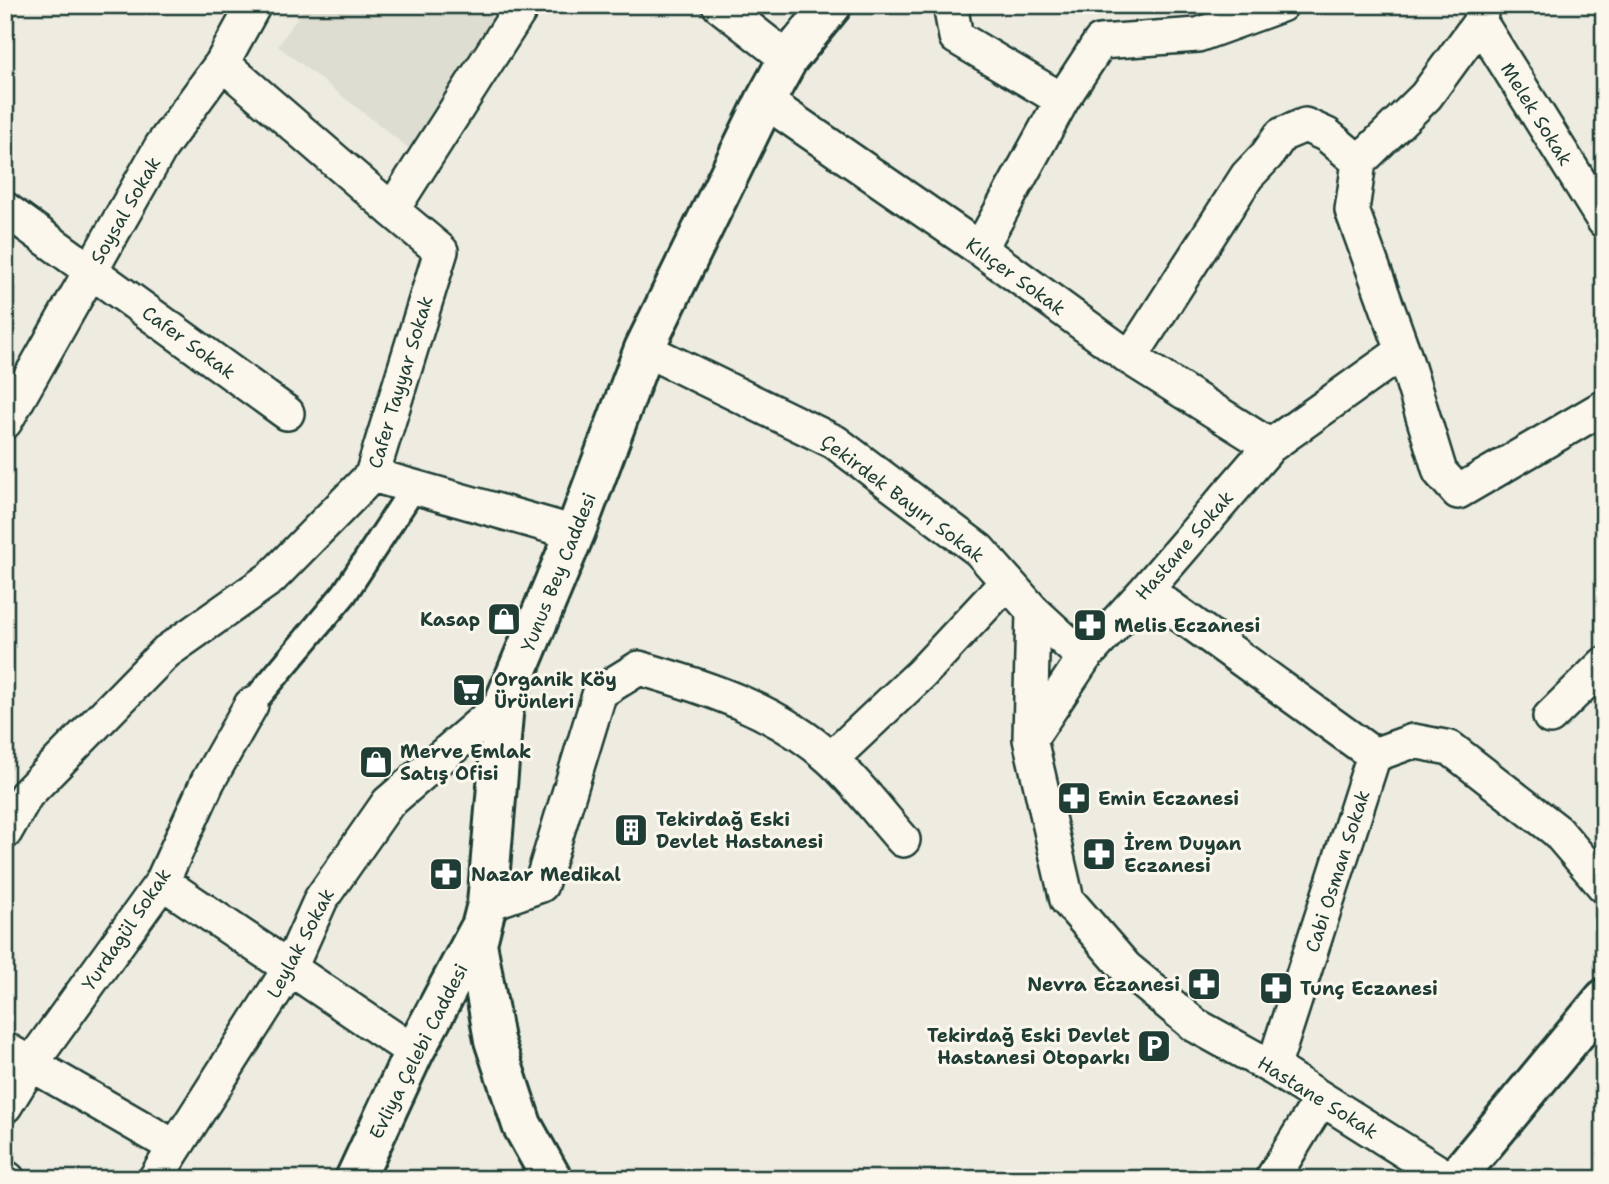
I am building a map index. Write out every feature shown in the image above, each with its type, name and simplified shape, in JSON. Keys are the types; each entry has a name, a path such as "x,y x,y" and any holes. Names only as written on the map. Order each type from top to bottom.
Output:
{"street":[{"name":"Soysal Sokak","path":"5,422 161,147 222,63 254,5"},
{"path":"222,63 392,210 523,5"},
{"path":"719,5 788,60"},
{"name":"Yunus Bey Caddesi","path":"552,1179 522,1125 494,1040 477,943 485,914 504,704 575,533 644,349 765,101 788,60 832,5"},
{"path":"950,5 956,37 1062,100"},
{"path":"980,249 1062,100 1100,42 1198,35 1281,5"},
{"path":"1481,14 1426,96 1359,162 1352,210 1403,351 1440,472 1458,492 1604,407"},
{"name":"Melek Sokak","path":"1481,14 1604,221"},
{"name":"Kılıçer Sokak","path":"765,101 980,249 1130,358 1270,446"},
{"path":"1130,358 1247,176 1281,135 1305,125 1327,135 1359,162"},
{"name":"Cafer Sokak","path":"5,209 287,413"},
{"name":"Cafer Tayyar Sokak","path":"5,832 26,795 166,652 271,579 372,475 441,250 392,210"},
{"name":"Çekirdek Bayırı Sokak","path":"644,349 835,442 979,550 1033,611 1084,658"},
{"name":"Hastane Sokak","path":"1403,351 1270,446 1084,658 1030,739 1067,900 1126,968 1195,1025 1273,1068 1449,1179"},
{"path":"372,475 575,533"},
{"path":"251,705 344,594 414,487"},
{"path":"831,759 921,674 1007,582"},
{"path":"1146,590 1374,755 1413,741 1450,748 1557,831 1604,886"},
{"path":"1030,739 1033,611"},
{"path":"1550,717 1604,664"},
{"path":"485,914 541,885 600,692 639,668 691,682 775,718 831,759 902,840"},
{"name":"Leylak Sokak","path":"156,1179 290,968 321,899 388,803 504,704"},
{"name":"Yurdagül Sokak","path":"5,1107 18,1056 163,882 208,781 251,705"},
{"name":"Cabi Osman Sokak","path":"1273,1068 1374,755"},
{"path":"163,882 414,1052"},
{"name":"Evliya Çelebi Caddesi","path":"355,1179 414,1052 485,914"},
{"path":"1455,1179 1604,999"},
{"path":"18,1056 175,1147"},
{"path":"1272,1179 1321,1098"}],"shaded area":[{"path":"306,5 519,5 415,153 278,46"}],"place":[{"name":"Kasap","path":"504,619"},
{"name":"Melis Eczanesi","path":"1090,625"},
{"name":"Organik Köy Ürünleri","path":"469,690"},
{"name":"Merve Emlak Satış Ofisi","path":"376,762"},
{"name":"Emin Eczanesi","path":"1074,798"},
{"name":"Tekirdağ Eski Devlet Hastanesi","path":"631,830"},
{"name":"İrem Duyan Eczanesi","path":"1099,854"},
{"name":"Nazar Medikal","path":"446,874"},
{"name":"Nevra Eczanesi","path":"1204,984"},
{"name":"Tunç Eczanesi","path":"1276,988"},
{"name":"Tekirdağ Eski Devlet Hastanesi Otoparkı","path":"1154,1046"}]}
